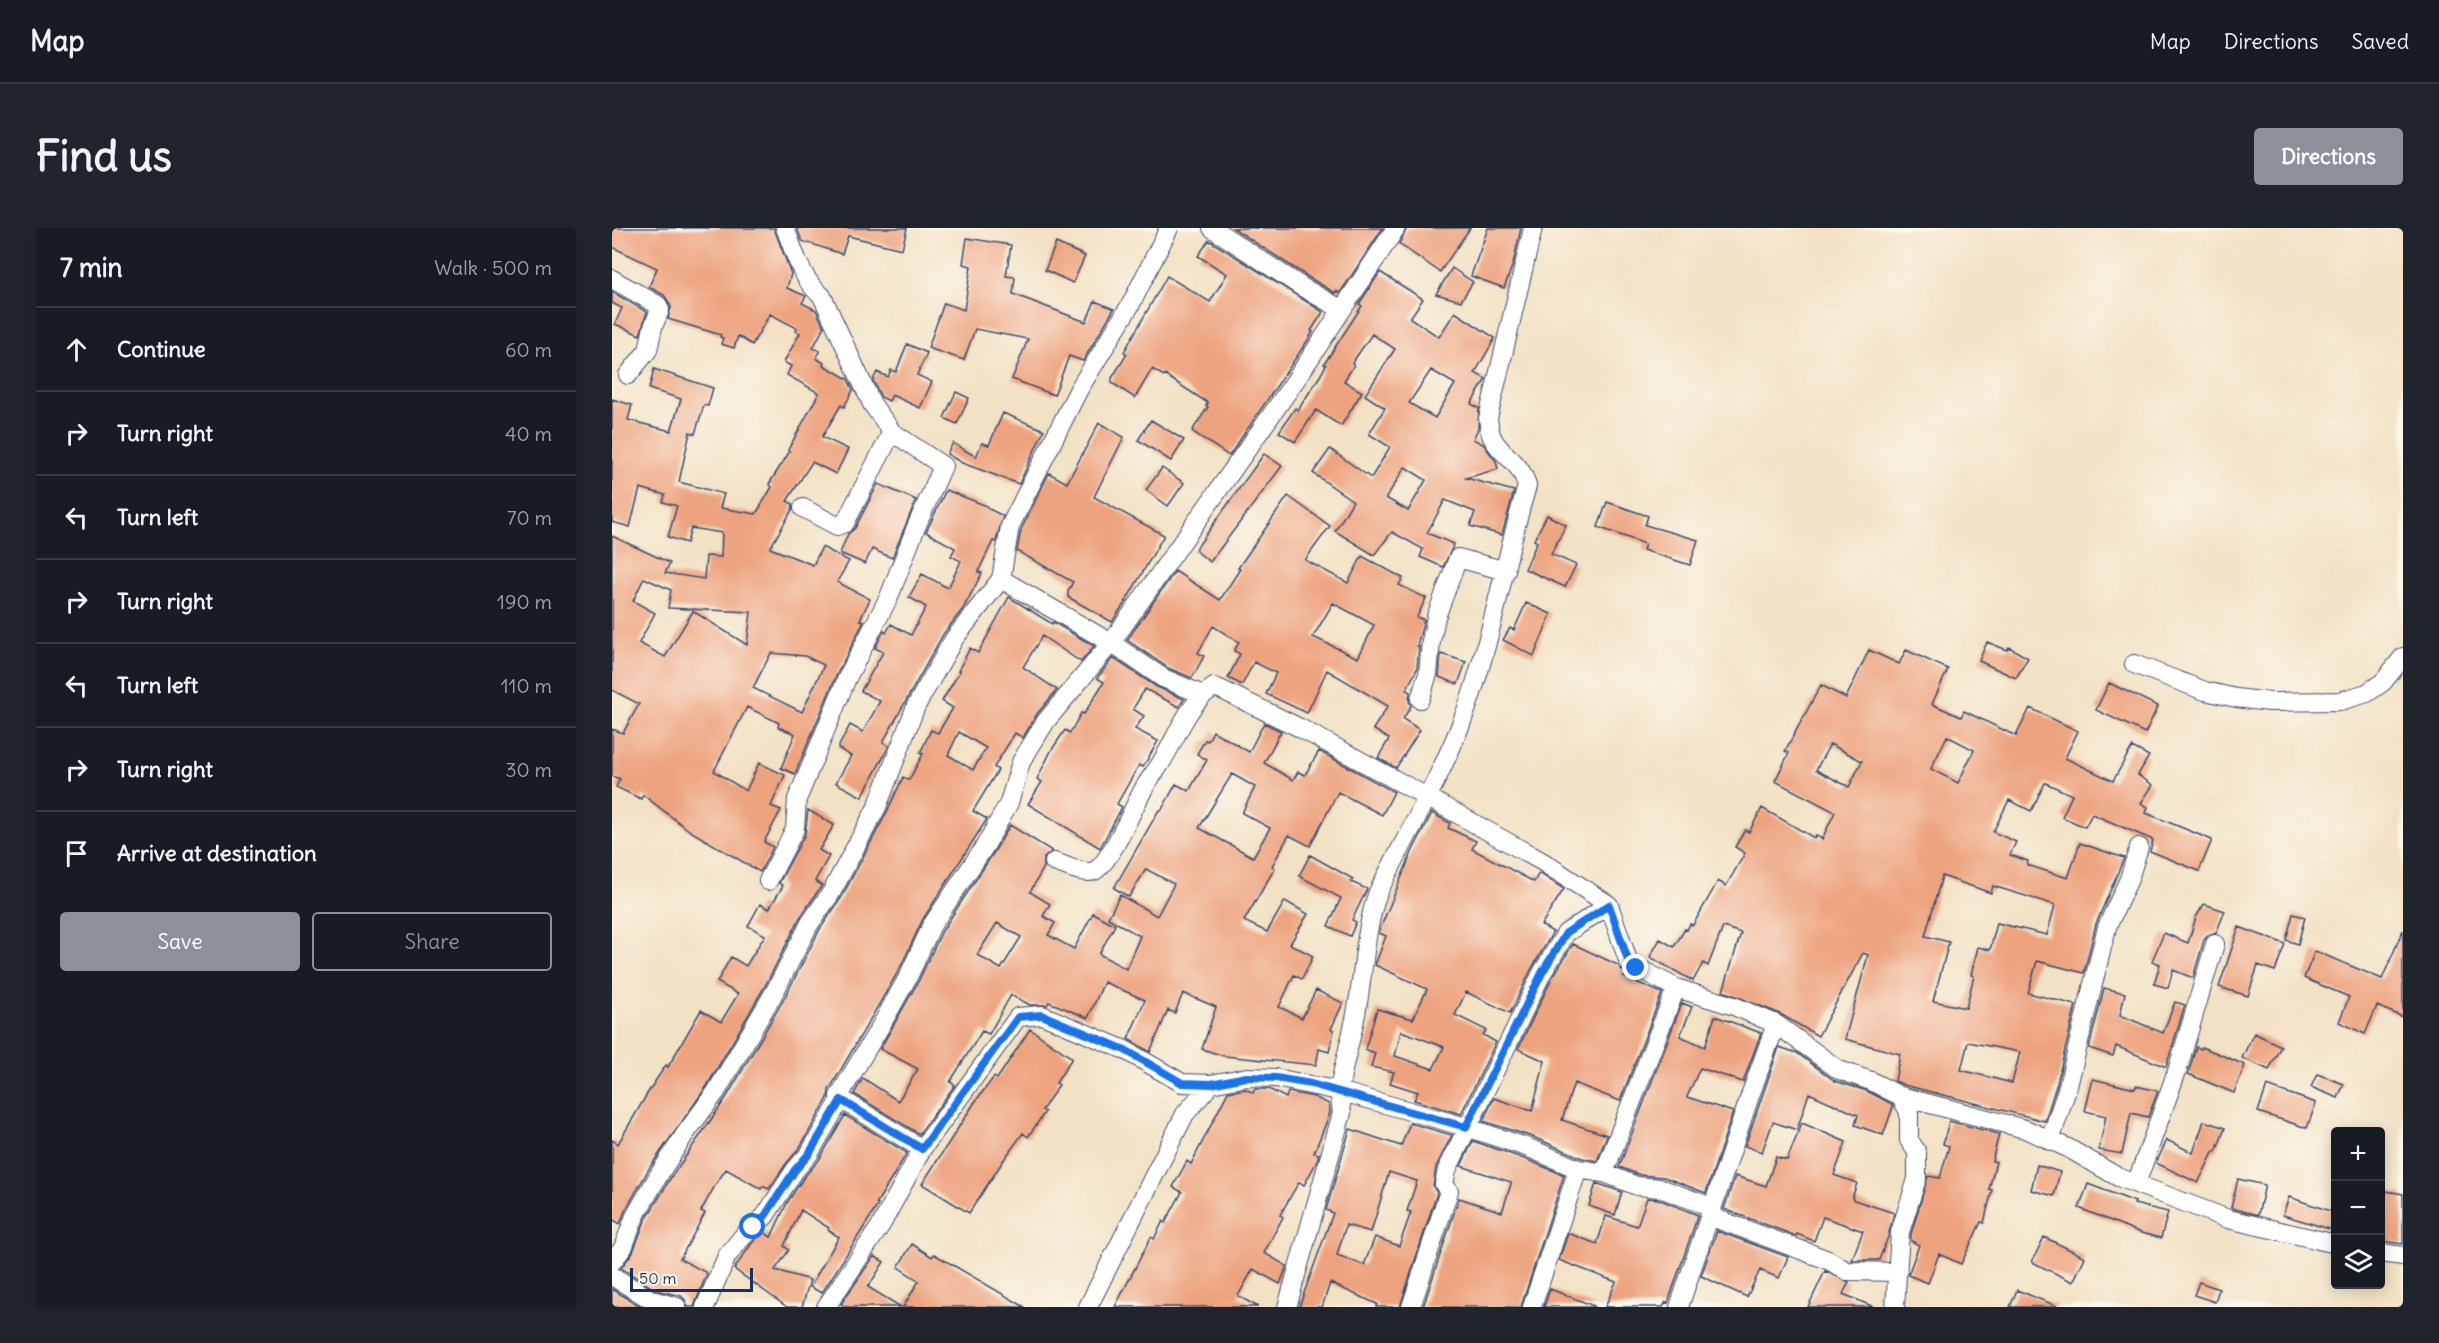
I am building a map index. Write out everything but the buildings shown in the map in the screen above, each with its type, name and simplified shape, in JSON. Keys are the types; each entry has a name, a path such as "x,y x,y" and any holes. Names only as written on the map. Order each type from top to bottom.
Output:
{"street":[{"path":"768,881 795,829 797,800 847,678 889,597 943,466 892,432 872,404 822,296 810,286 801,271 798,257 785,228"},
{"path":"612,1262 623,1248 635,1216 660,1173 716,1092 775,991 810,923 831,893 877,807 916,706 954,639 1001,579 1010,526 1079,389 1131,304 1169,228"},
{"path":"1212,228 1302,287 1341,309"},
{"path":"705,1307 727,1256 744,1235 765,1216 795,1170 809,1154 841,1100 839,1096 909,975 932,925 985,846 1010,803 1022,762 1033,741 1046,721 1111,643 1269,419 1396,228"},
{"path":"1287,1307 1342,1113 1339,1091 1343,1065 1356,1017 1372,908 1461,725 1486,650 1527,486 1524,473 1500,449 1491,436 1488,418 1533,228"},
{"path":"612,279 658,305 660,310 653,327 648,350 628,375"},
{"path":"803,508 837,526 846,523 892,432"},
{"path":"1420,699 1428,674 1436,617 1458,558 1506,572"},
{"path":"1001,579 1111,643 1164,678 1203,695"},
{"path":"2134,664 2205,691 2236,698 2270,702 2340,701 2367,693 2383,682 2403,657"},
{"path":"1054,862 1085,872 1099,867 1125,827 1142,791 1161,763 1182,722 1193,705 1215,687 1300,728 1543,862 1609,905 1629,963 1676,988 1734,1006 1776,1024 1839,1070 1900,1096 2025,1130 2068,1148 2118,1177 2229,1219 2331,1243"},
{"path":"2050,1141 2068,1086 2107,927 2129,879 2139,847"},
{"path":"1411,1307 1449,1191 1444,1184 1447,1170 1466,1127 1542,973 1566,933 1609,905"},
{"path":"2136,1184 2177,1071 2215,944"},
{"path":"1604,1173 1676,988"},
{"path":"826,1307 881,1225 922,1149 1018,1017 1042,1015 1125,1050 1182,1083 1211,1084 1246,1077 1276,1078 1339,1091 1466,1127 1529,1148 1578,1168 1604,1173 1637,1186 1660,1188 1703,1204 1712,1211 1717,1219 1828,1260 1847,1271 1898,1272"},
{"path":"1679,1307 1776,1024"},
{"path":"1088,1307 1185,1114 1211,1084"},
{"path":"1895,1307 1900,1232 1917,1179 1917,1152 1909,1140 1909,1112 1900,1096"},
{"path":"841,1100 922,1149"},
{"path":"1532,1307 1578,1168"},
{"path":"2385,1254 2403,1256"},
{"path":"612,1276 650,1303 676,1307"}],"route":[{"path":"753,1227 765,1216 795,1170 809,1154 841,1100 922,1149 1018,1017 1042,1015 1125,1050 1182,1083 1211,1084 1246,1077 1276,1078 1339,1091 1466,1127 1542,973 1566,933 1609,905 1629,963 1636,968"}]}
